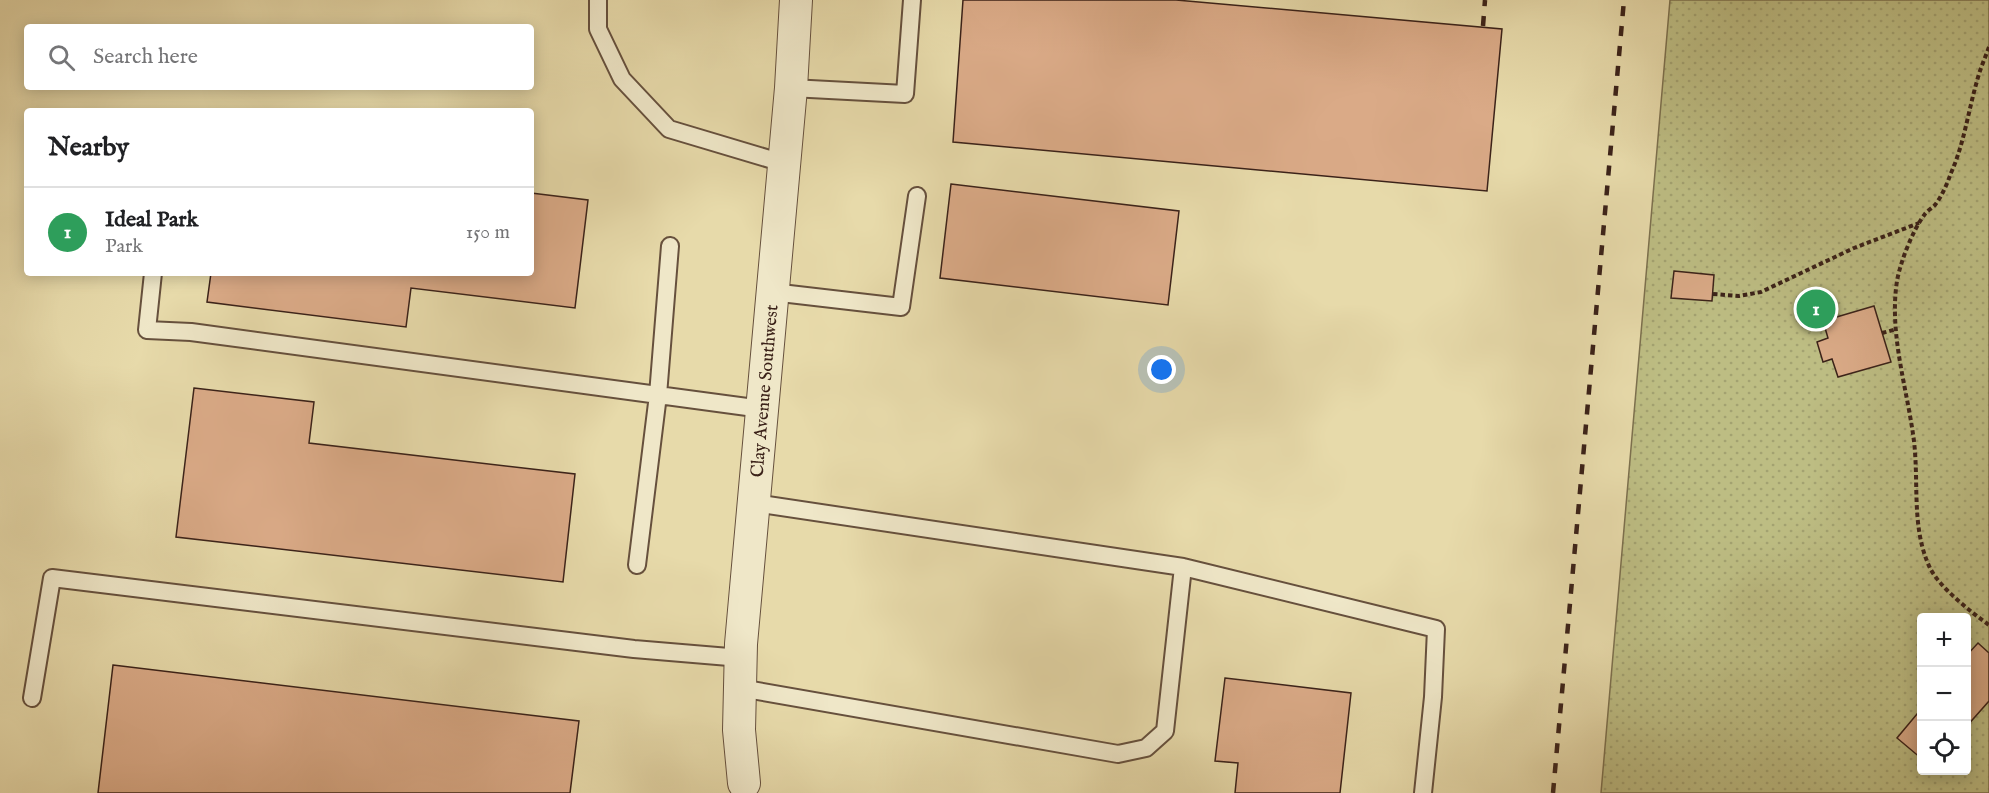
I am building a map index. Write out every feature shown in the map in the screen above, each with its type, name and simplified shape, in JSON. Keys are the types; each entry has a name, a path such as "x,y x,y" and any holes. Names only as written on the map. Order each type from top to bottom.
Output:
{"street":[{"name":"Clay Avenue Southwest","path":"745,788 739,730 741,673 791,88 796,0"}],"lane":[{"path":"598,0 598,29 622,79 669,129 783,163"},
{"path":"791,88 905,94 912,0"},
{"path":"772,292 901,307 917,196"},
{"path":"637,565 658,395 670,246"},
{"path":"153,276 147,330 191,332 762,409"},
{"path":"754,503 1183,567 1437,629 1423,793"},
{"path":"32,698 52,578 622,648 1118,754 1146,748 1165,731 1183,567"}],"path":[{"path":"1989,47 1977,80 1966,129 1953,169 1942,194 1935,205 1924,215 1907,251 1897,280 1897,329 1913,435 1917,525 1923,551 1932,571 1944,586 1989,624"},
{"path":"1713,294 1739,296 1761,292 1854,248 1920,223"},
{"path":"1882,333 1897,329"}],"green space":[{"path":"1670,0 1989,0 1989,793 1601,793"}],"building":[{"path":"963,0 1176,0 1502,29 1487,191 953,142"},
{"path":"951,184 1179,211 1168,305 940,278"},
{"path":"534,193 588,200 575,308 411,288 406,327 207,302 211,276 534,276"},
{"path":"1674,271 1714,275 1712,301 1671,298"},
{"path":"1874,306 1891,362 1838,377 1832,359 1823,362 1817,342 1828,338 1823,321"},
{"path":"194,388 314,402 309,443 575,474 563,582 176,537"},
{"path":"1978,643 1989,653 1989,701 1971,721 1971,667 1971,651"},
{"path":"113,665 579,721 570,793 98,793"},
{"path":"1225,678 1351,693 1340,793 1235,793 1238,763 1215,761"},
{"path":"1917,714 1917,755 1897,738"}],"railway":[{"path":"1483,26 1485,0"},
{"path":"1553,793 1624,0"}],"place":[{"name":"Ideal Park","path":"1816,309"}]}
